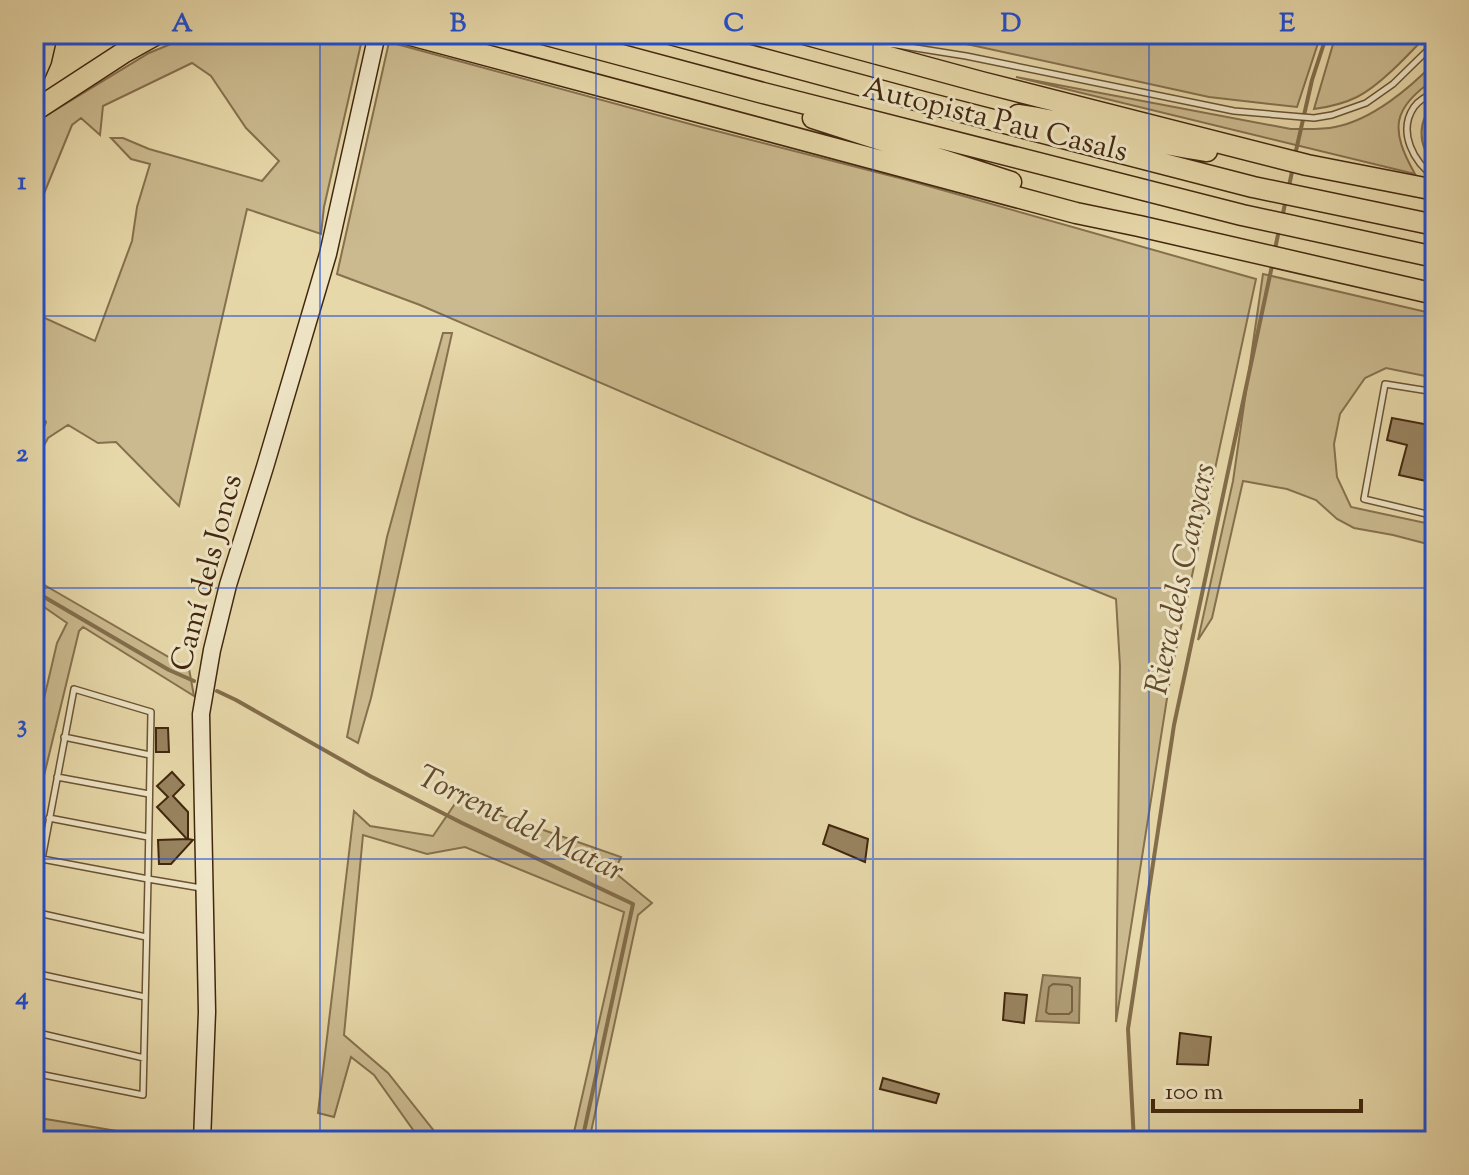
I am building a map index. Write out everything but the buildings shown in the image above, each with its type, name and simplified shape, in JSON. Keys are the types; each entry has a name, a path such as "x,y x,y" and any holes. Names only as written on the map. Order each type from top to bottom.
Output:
{"highway":[{"path":"34,76 47,34"},
{"path":"34,111 157,34"},
{"path":"407,34 1076,213 1435,294"},
{"name":"Autopista Pau Casals","path":"543,34 1235,213 1435,257"},
{"name":"Autopista Pau Casals","path":"670,34 1244,184 1435,225"},
{"path":"804,34 1252,154 1435,190"},
{"path":"763,93 806,116 1139,226"},
{"path":"927,103 1046,119 1169,145 1252,154"}],"street":[{"name":"Camí dels Joncs","path":"202,1141 207,1012 201,714 228,585 328,254 377,34"}],"lane":[{"path":"846,45 897,45 966,56 1234,111 1314,118 1366,103 1393,84 1435,43"},
{"path":"1435,92 1420,100 1412,109 1407,129 1416,160 1435,177"},
{"path":"1435,392 1385,384 1364,499 1435,516"},
{"path":"34,891 74,689 151,712 143,1095 34,1073"},
{"path":"64,737 150,755"},
{"path":"57,777 149,794"},
{"path":"49,818 148,837"},
{"path":"42,859 204,889"},
{"path":"34,912 146,937"},
{"path":"34,973 145,997"},
{"path":"34,1032 144,1058"}],"shaded area":[{"path":"195,34 363,35 324,207 321,234 247,209 179,506 116,442 98,443 68,425 48,438 34,464 34,313 95,341 132,241 137,207 150,164 131,159 111,138 123,138 149,149 262,181 279,161 246,128 211,76 192,63 103,106 100,135 81,118 72,125 34,218 34,123 149,53"},
{"path":"911,34 1321,34 1297,107 1209,97"},
{"path":"1336,34 1428,34 1366,92 1341,103 1314,109"},
{"path":"389,42 907,180 1256,279 1171,673 1116,1022 1120,666 1116,599 912,517 420,305 337,274"},
{"path":"1435,62 1435,79 1410,100 1399,121 1401,145 1415,174 1016,77 1291,129 1319,129 1363,118 1402,92"},
{"path":"1435,104 1435,163 1422,141 1422,125"},
{"path":"1263,274 1435,314 1435,378 1386,368 1365,378 1340,414 1334,444 1337,477 1351,507 1435,525 1435,546 1354,528 1337,519 1316,500 1287,489 1243,481 1212,618 1198,640 1233,481"},
{"path":"443,333 452,333 371,698 358,743 347,737 387,537"},
{"path":"34,579 189,669 194,696 83,627 79,631 34,817 34,741 57,643 67,623 34,600"},
{"path":"461,795 489,811 621,857 614,872 652,903 638,915 589,1141 572,1141 624,912 465,847 427,854 363,835 344,1035 388,1073 442,1141 421,1141 374,1075 351,1057 334,1117 318,1113 354,811 370,826 433,836"},
{"path":"34,1117 176,1141 74,1141 34,1134"}],"water":[{"path":"1043,975 1080,978 1079,1023 1036,1021"}],"waterway":[{"name":"Riera dels Canyars","path":"1295,155 1312,80 1327,34"},
{"name":"Riera dels Canyars","path":"1289,186 1293,167"},
{"name":"Riera dels Canyars","path":"1282,218 1286,199"},
{"name":"Riera dels Canyars","path":"1275,249 1279,230"},
{"name":"Riera dels Canyars","path":"1134,1141 1128,1029 1174,725 1273,261"},
{"path":"34,414 45,422 34,444"},
{"path":"34,591 169,670 194,681"},
{"name":"Torrent del Matar","path":"217,691 370,776 633,904 582,1141"}]}
